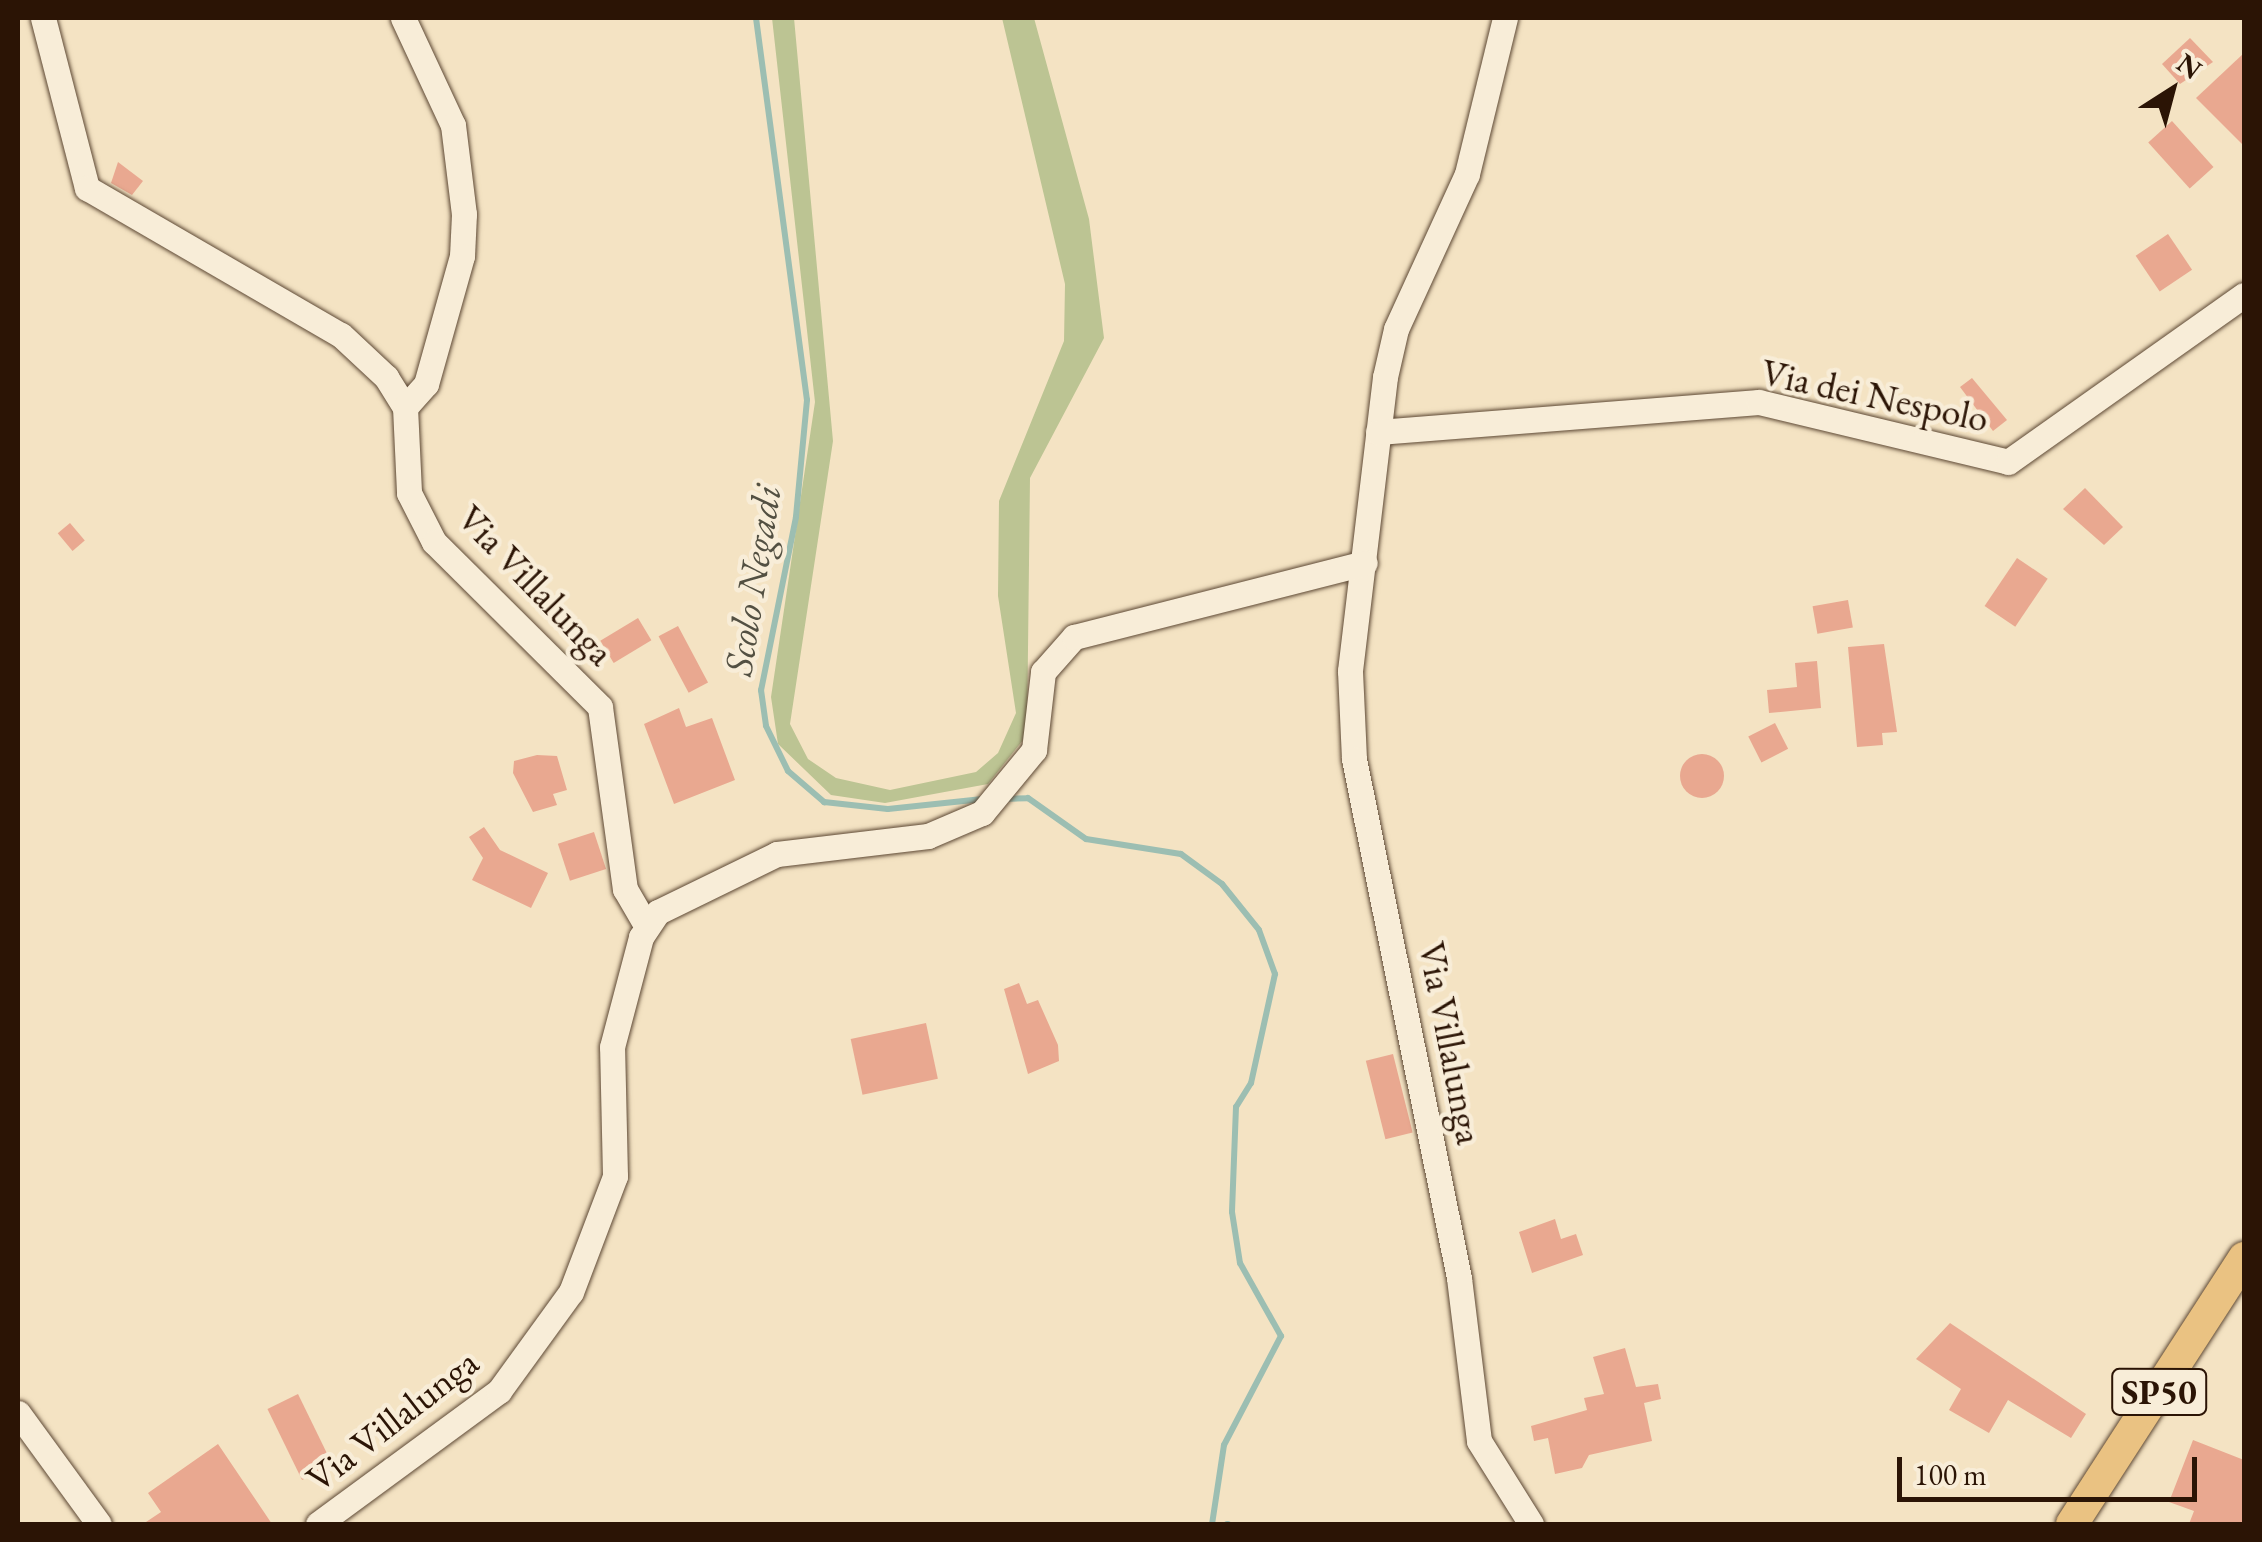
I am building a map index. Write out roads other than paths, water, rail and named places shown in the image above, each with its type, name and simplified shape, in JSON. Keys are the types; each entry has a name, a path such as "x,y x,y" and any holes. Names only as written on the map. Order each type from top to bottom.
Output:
{"main road":[{"name":"SP50","path":"2072,1524 2244,1258"}],"street":[{"path":"43,18 87,188 341,335 405,406 426,384 462,256 464,182 453,125 403,18"},
{"name":"Via Villalunga","path":"1505,18 1466,174 1396,329 1378,432 1366,563 1350,671 1354,759 1459,1278 1479,1441 1531,1524"},
{"name":"Via dei Nespolo","path":"1378,432 1758,402 2008,462 2244,295"},
{"name":"Via Villalunga","path":"318,1524 499,1391 571,1292 616,1176 612,1047 647,928 625,889 600,707 434,542 409,494 405,406"},
{"path":"647,928 658,912 777,854 928,836 982,814 1014,784 1034,750 1043,672 1074,637 1366,563"},
{"path":"18,1412 99,1524"}],"waterway":[{"name":"Scolo Negadi","path":"756,18 807,400 796,517 761,690 766,726 788,771 824,802 888,809 982,799"},
{"name":"Scolo Negadi","path":"1005,799 1028,798 1086,839 1181,854 1222,884 1259,930 1275,974 1251,1083 1236,1107 1232,1212 1240,1263 1281,1336 1224,1445 1212,1524"}]}
